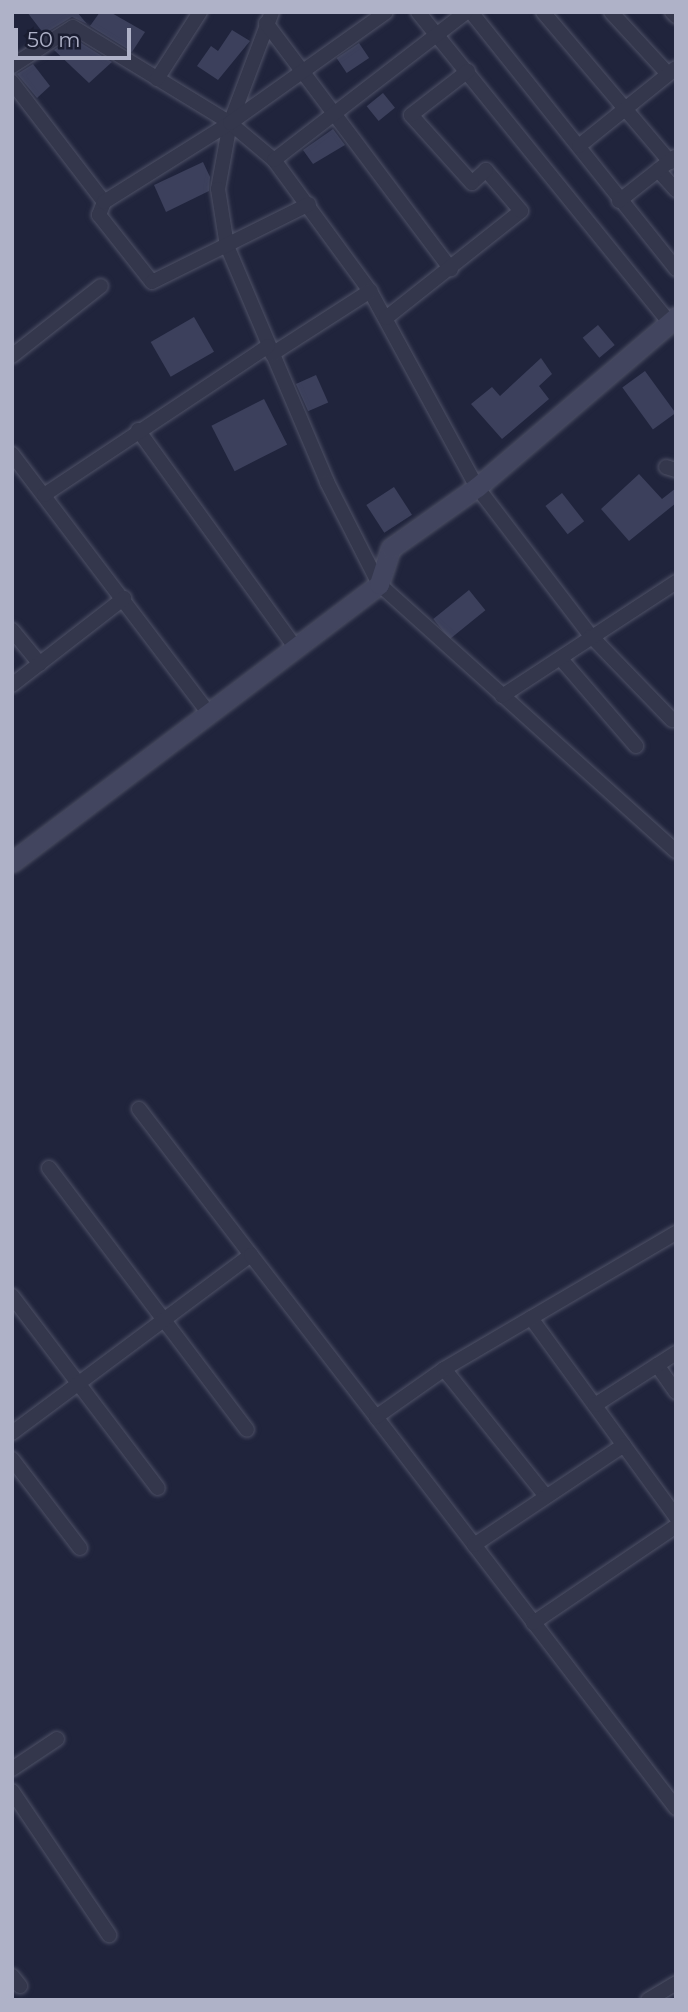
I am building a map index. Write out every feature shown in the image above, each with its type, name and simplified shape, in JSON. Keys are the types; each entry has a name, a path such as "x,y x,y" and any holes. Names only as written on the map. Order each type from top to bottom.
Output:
{"main road":[{"path":"12,862 297,650 379,584 391,548 477,487 674,319"}],"street":[{"path":"157,79 200,12"},
{"path":"309,204 152,282 99,215 104,202 230,123 386,12"},
{"path":"418,12 674,319"},
{"path":"274,160 337,116 468,12 676,269"},
{"path":"543,12 668,162 676,190"},
{"path":"579,146 672,71 611,12"},
{"path":"269,18 337,116 451,269"},
{"path":"269,18 230,123 218,189 227,246 327,482 379,584 676,850"},
{"path":"12,66 73,27 230,123 274,160 309,204 370,291 477,487 591,636 672,720"},
{"path":"386,318 521,211 486,170 472,183 411,115 468,71"},
{"path":"12,82 104,202"},
{"path":"619,201 668,162"},
{"path":"12,356 101,286"},
{"path":"44,495 138,430 370,291"},
{"path":"138,430 297,650"},
{"path":"12,454 124,598 210,715"},
{"path":"502,696 561,659 591,636 674,588"},
{"path":"12,685 124,598"},
{"path":"12,630 40,664"},
{"path":"561,659 636,746"},
{"path":"139,1109 676,1808"},
{"path":"50,1168 247,1430"},
{"path":"376,1417 444,1369 676,1233"},
{"path":"12,1433 251,1255"},
{"path":"12,1296 158,1488"},
{"path":"531,1318 676,1517"},
{"path":"595,1405 676,1353"},
{"path":"657,1365 676,1392"},
{"path":"444,1369 545,1495"},
{"path":"474,1545 545,1495 624,1445"},
{"path":"12,1459 80,1548"},
{"path":"533,1622 676,1526"},
{"path":"12,1769 57,1739"},
{"path":"12,1791 109,1935"},
{"path":"648,2000 676,1983"}],"building":[{"path":"27,12 77,12 87,24 72,17 44,34"},
{"path":"100,12 110,12 145,32 132,52 90,26"},
{"path":"232,30 250,41 218,80 197,66 211,46 218,51"},
{"path":"73,38 112,62 89,83 54,50"},
{"path":"359,43 369,58 347,73 337,58"},
{"path":"33,64 50,86 37,98 17,74"},
{"path":"383,93 395,108 379,121 367,106"},
{"path":"333,129 345,145 313,164 303,150"},
{"path":"203,162 210,177 209,191 166,212 154,185"},
{"path":"194,317 214,352 171,377 151,342"},
{"path":"598,325 615,345 599,358 583,338"},
{"path":"541,358 552,374 539,386 549,399 502,439 471,404 492,387 500,396"},
{"path":"645,371 676,413 653,430 622,387"},
{"path":"316,375 328,402 308,411 296,384"},
{"path":"264,399 287,444 235,471 211,426"},
{"path":"639,474 662,499 676,488 676,503 629,541 601,509"},
{"path":"394,487 412,515 384,533 366,505"},
{"path":"562,493 584,521 568,534 545,506"},
{"path":"469,590 485,610 450,639 433,619"}]}
